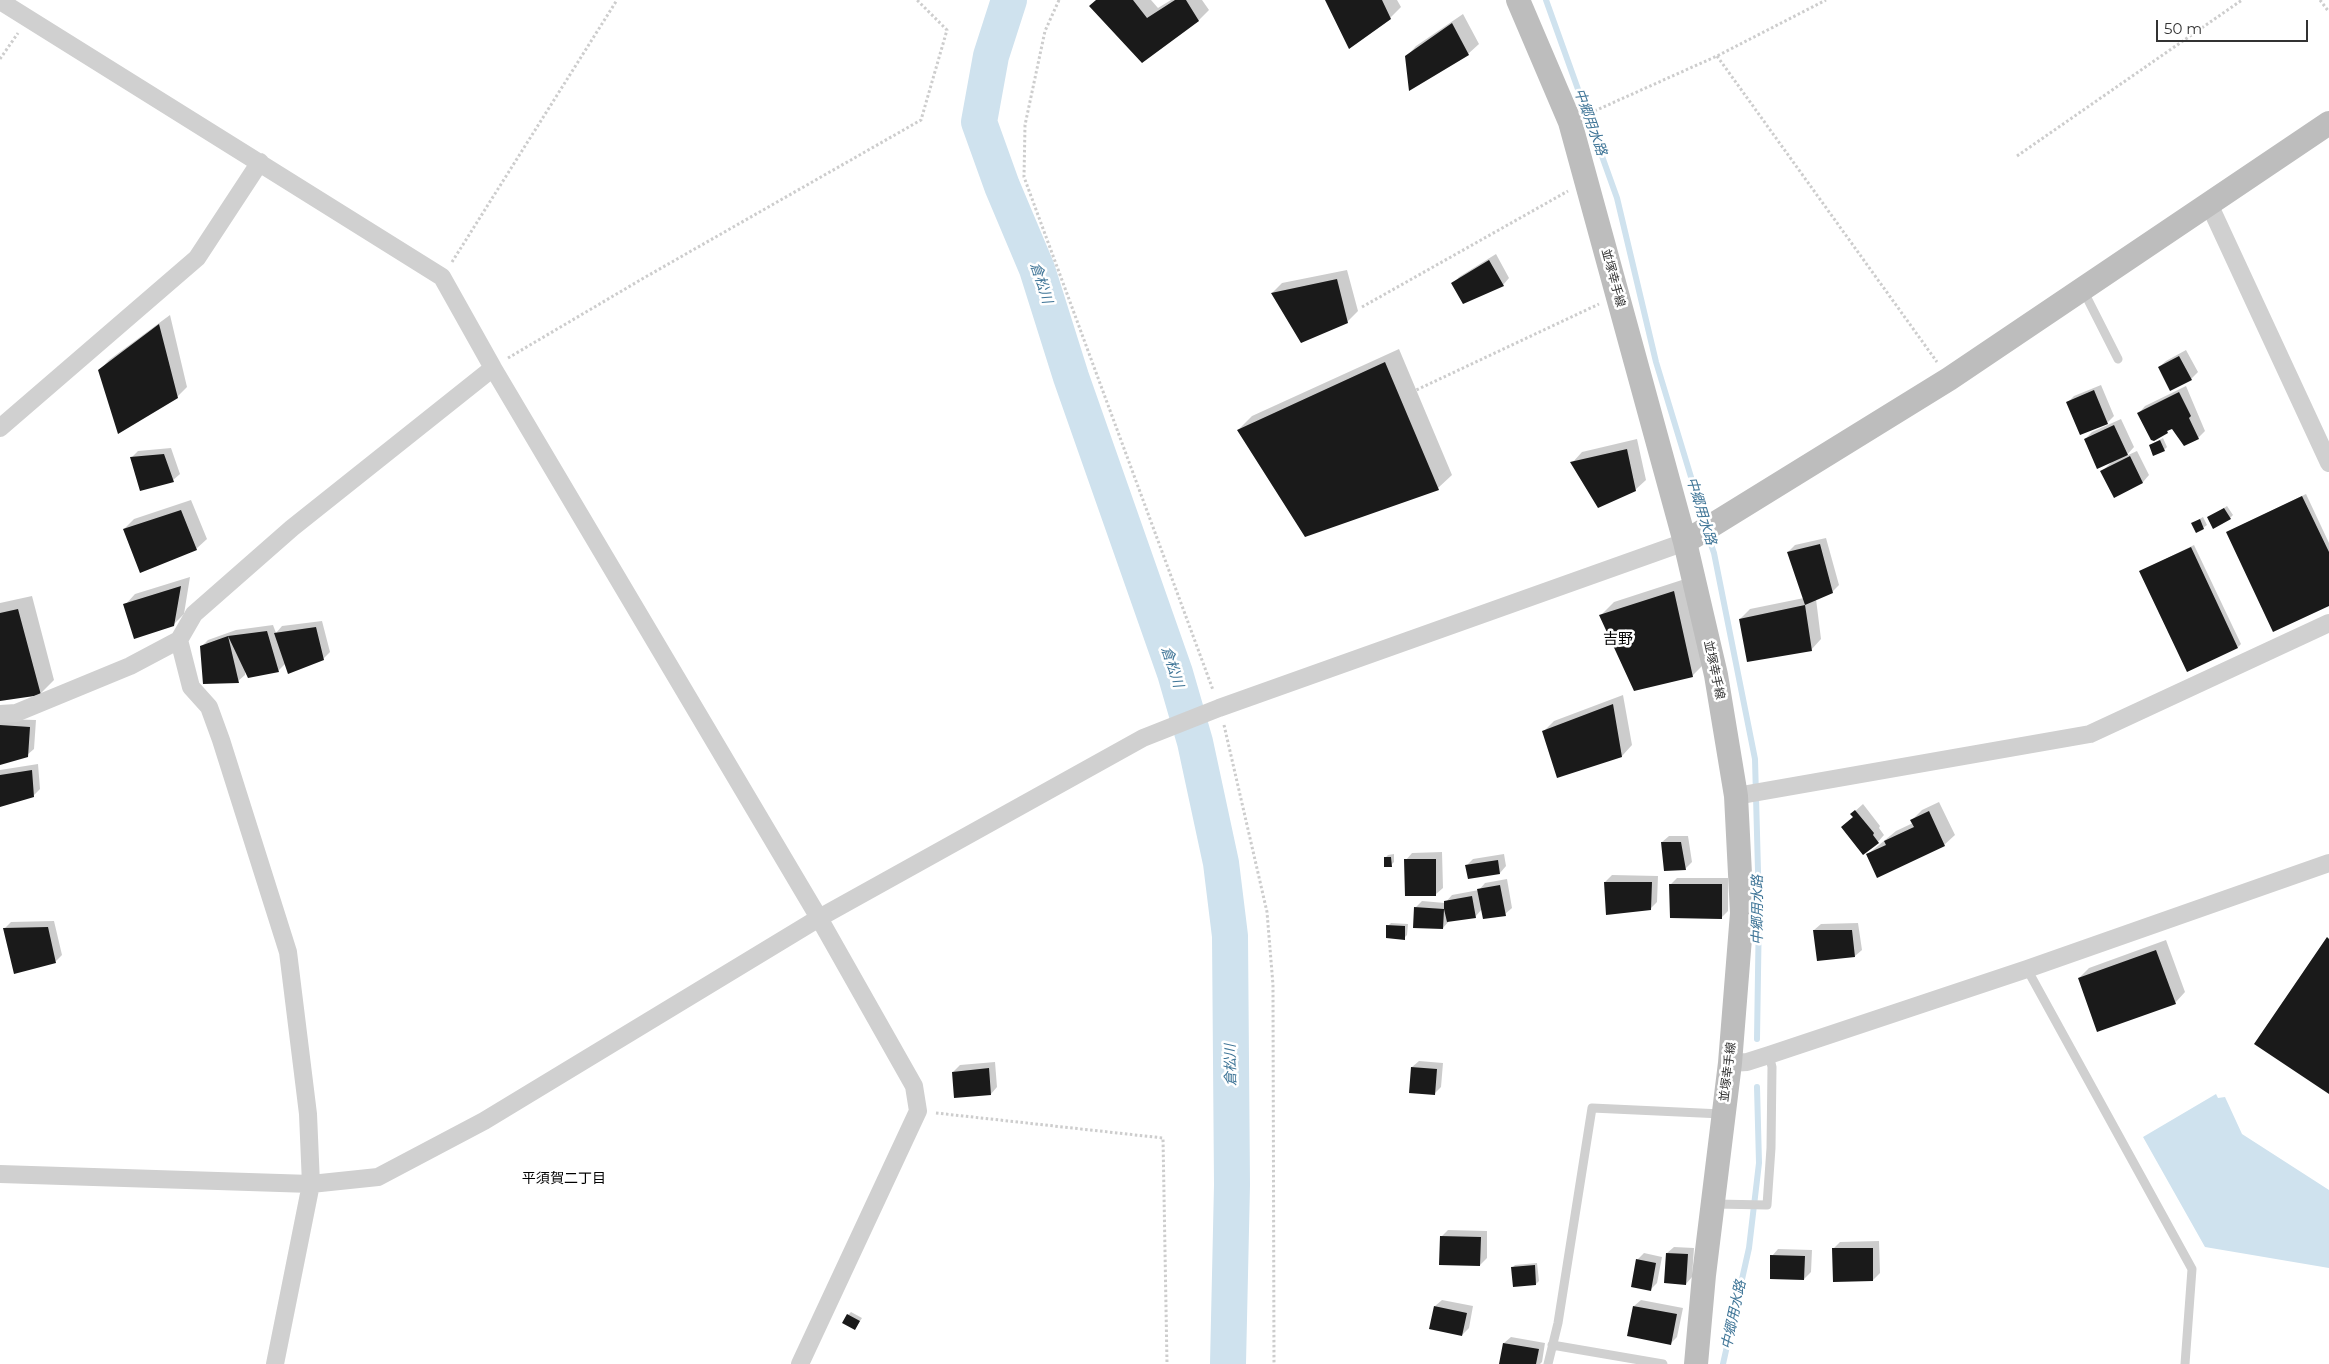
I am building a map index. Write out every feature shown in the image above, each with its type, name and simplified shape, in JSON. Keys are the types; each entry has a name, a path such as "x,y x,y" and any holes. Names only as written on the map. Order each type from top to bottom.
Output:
{"main road":[{"name":"並塚幸手線","path":"1518,0 1570,122 1685,542 1716,675 1736,796 1742,913 1730,1063 1712,1204 1696,1364"},
{"path":"1685,542 1949,379 2329,123"}],"street":[{"path":"0,1 442,277 493,368 819,918 914,1086 918,1111 800,1364"},
{"path":"0,428 197,258 260,162"},
{"path":"2209,204 2329,463"},
{"path":"0,714 16,713 130,666 180,640 194,614 278,541 493,368"},
{"path":"0,1174 311,1184 378,1177 484,1121 819,918 1144,738 1215,709 1685,542"},
{"path":"1736,796 2090,734 2329,623"},
{"path":"180,640 191,687 209,707 221,740 288,952 308,1114 311,1184 275,1364"},
{"path":"1730,1063 1747,1062 1769,1055 2329,863"}],"lane":[{"path":"2082,289 2118,359"},
{"path":"2027,968 2192,1269 2185,1364"},
{"path":"1712,1204 1767,1205 1772,1148 1772,1067 1769,1055"},
{"path":"1548,1364 1592,1108 1723,1114"},
{"path":"1552,1345 1662,1364"}],"path":[{"path":"442,277 616,0"},
{"path":"493,368 642,279 921,120 947,30 917,0"},
{"path":"1059,0 1045,31 1025,125 1024,177 1215,709 1244,805 1267,912 1273,985 1274,1364"},
{"path":"1570,122 1718,56 1826,0"},
{"path":"2017,156 2242,0"},
{"path":"2320,0 2329,12"},
{"path":"0,59 27,18"},
{"path":"1718,56 1949,379"},
{"path":"1362,307 1586,181"},
{"path":"1412,392 1617,295"},
{"path":"918,1111 1163,1138 1167,1364"}],"water":[{"path":"2216,1094 2218,1098 2225,1097 2242,1134 2329,1190 2329,1268 2205,1247 2143,1137"}],"building":[{"path":"1096,0 1133,0 1147,18 1175,0 1186,0 1199,21 1142,63 1089,6"},
{"path":"1325,0 1382,0 1391,19 1349,49"},
{"path":"1452,23 1469,55 1409,91 1405,56"},
{"path":"1489,260 1504,286 1463,304 1451,283"},
{"path":"1337,279 1348,323 1301,343 1271,293"},
{"path":"159,324 178,398 118,434 98,370"},
{"path":"2179,356 2192,380 2170,391 2158,367"},
{"path":"1385,362 1439,490 1305,537 1237,430"},
{"path":"2094,390 2108,424 2080,435 2066,402"},
{"path":"2179,392 2191,416 2189,418 2199,439 2184,446 2172,429 2154,441 2151,440 2137,413"},
{"path":"2114,425 2128,455 2097,469 2084,439"},
{"path":"2160,440 2165,451 2153,456 2149,445"},
{"path":"1627,449 1636,491 1598,508 1570,462"},
{"path":"164,454 174,482 140,491 130,457"},
{"path":"2130,456 2143,483 2114,498 2100,471"},
{"path":"2302,496 2329,552 2329,606 2273,632 2226,532"},
{"path":"2224,508 2231,519 2213,529 2207,517"},
{"path":"181,510 197,550 140,573 123,529"},
{"path":"2200,519 2204,529 2196,533 2191,523"},
{"path":"1820,544 1833,593 1805,605 1787,552"},
{"path":"2191,547 2238,648 2187,672 2139,571"},
{"path":"181,586 174,626 134,639 123,604"},
{"path":"1674,591 1693,677 1634,691 1599,615"},
{"path":"1805,605 1812,651 1747,662 1739,619"},
{"path":"18,609 41,695 0,701 0,613"},
{"path":"316,627 324,660 288,674 274,633"},
{"path":"267,631 279,672 248,678 228,636"},
{"path":"228,636 239,683 203,684 200,646"},
{"path":"1613,704 1622,757 1557,778 1542,731"},
{"path":"0,725 30,727 28,757 0,765"},
{"path":"32,770 34,797 0,807 0,775"},
{"path":"1855,810 1874,833 1873,835 1879,843 1863,855 1841,827 1853,817 1850,814"},
{"path":"1929,811 1945,846 1877,878 1866,854 1886,845 1884,841 1914,827 1910,820"},
{"path":"1661,842 1681,842 1686,870 1664,871"},
{"path":"1384,857 1391,857 1392,867 1384,867"},
{"path":"1404,859 1436,859 1436,896 1405,896"},
{"path":"1498,860 1500,874 1468,879 1465,865"},
{"path":"1604,882 1652,882 1651,910 1606,915"},
{"path":"1669,884 1722,884 1722,919 1670,918"},
{"path":"1500,885 1506,916 1483,919 1477,889"},
{"path":"1472,896 1476,918 1447,922 1444,901"},
{"path":"1414,907 1444,909 1443,929 1413,928"},
{"path":"1386,925 1405,926 1405,940 1386,938"},
{"path":"48,927 56,963 14,974 3,928"},
{"path":"1813,930 1852,930 1855,957 1817,961"},
{"path":"2327,937 2329,939 2329,1094 2254,1044"},
{"path":"2156,950 2176,1004 2097,1032 2078,978"},
{"path":"1411,1067 1437,1069 1435,1095 1409,1093"},
{"path":"989,1068 991,1095 954,1098 952,1072"},
{"path":"1440,1236 1481,1237 1480,1266 1439,1265"},
{"path":"1832,1248 1873,1248 1873,1281 1833,1282"},
{"path":"1666,1253 1688,1254 1686,1285 1664,1283"},
{"path":"1770,1255 1805,1256 1804,1280 1770,1279"},
{"path":"1636,1259 1656,1263 1651,1291 1631,1287"},
{"path":"1535,1265 1536,1285 1513,1287 1511,1267"},
{"path":"1434,1306 1467,1313 1462,1336 1429,1329"},
{"path":"1633,1306 1677,1314 1671,1345 1627,1336"},
{"path":"847,1314 860,1321 855,1330 842,1323"},
{"path":"1503,1343 1539,1349 1536,1364 1499,1364"}],"waterway":[{"name":"倉松川","path":"1009,0 991,56 979,122 1002,186 1037,269 1071,377 1175,673 1195,742 1221,863 1230,936 1232,1185 1228,1364"},
{"name":"中郷用水路","path":"1546,0 1617,198 1656,362 1705,523"},
{"name":"中郷用水路","path":"1707,533 1714,553 1755,759 1759,908 1757,1039"},
{"name":"中郷用水路","path":"1723,1364 1749,1248 1759,1163 1757,1087"}],"district":[{"name":"吉野","path":"1618,640"},
{"name":"平須賀二丁目","path":"564,1179"}]}
